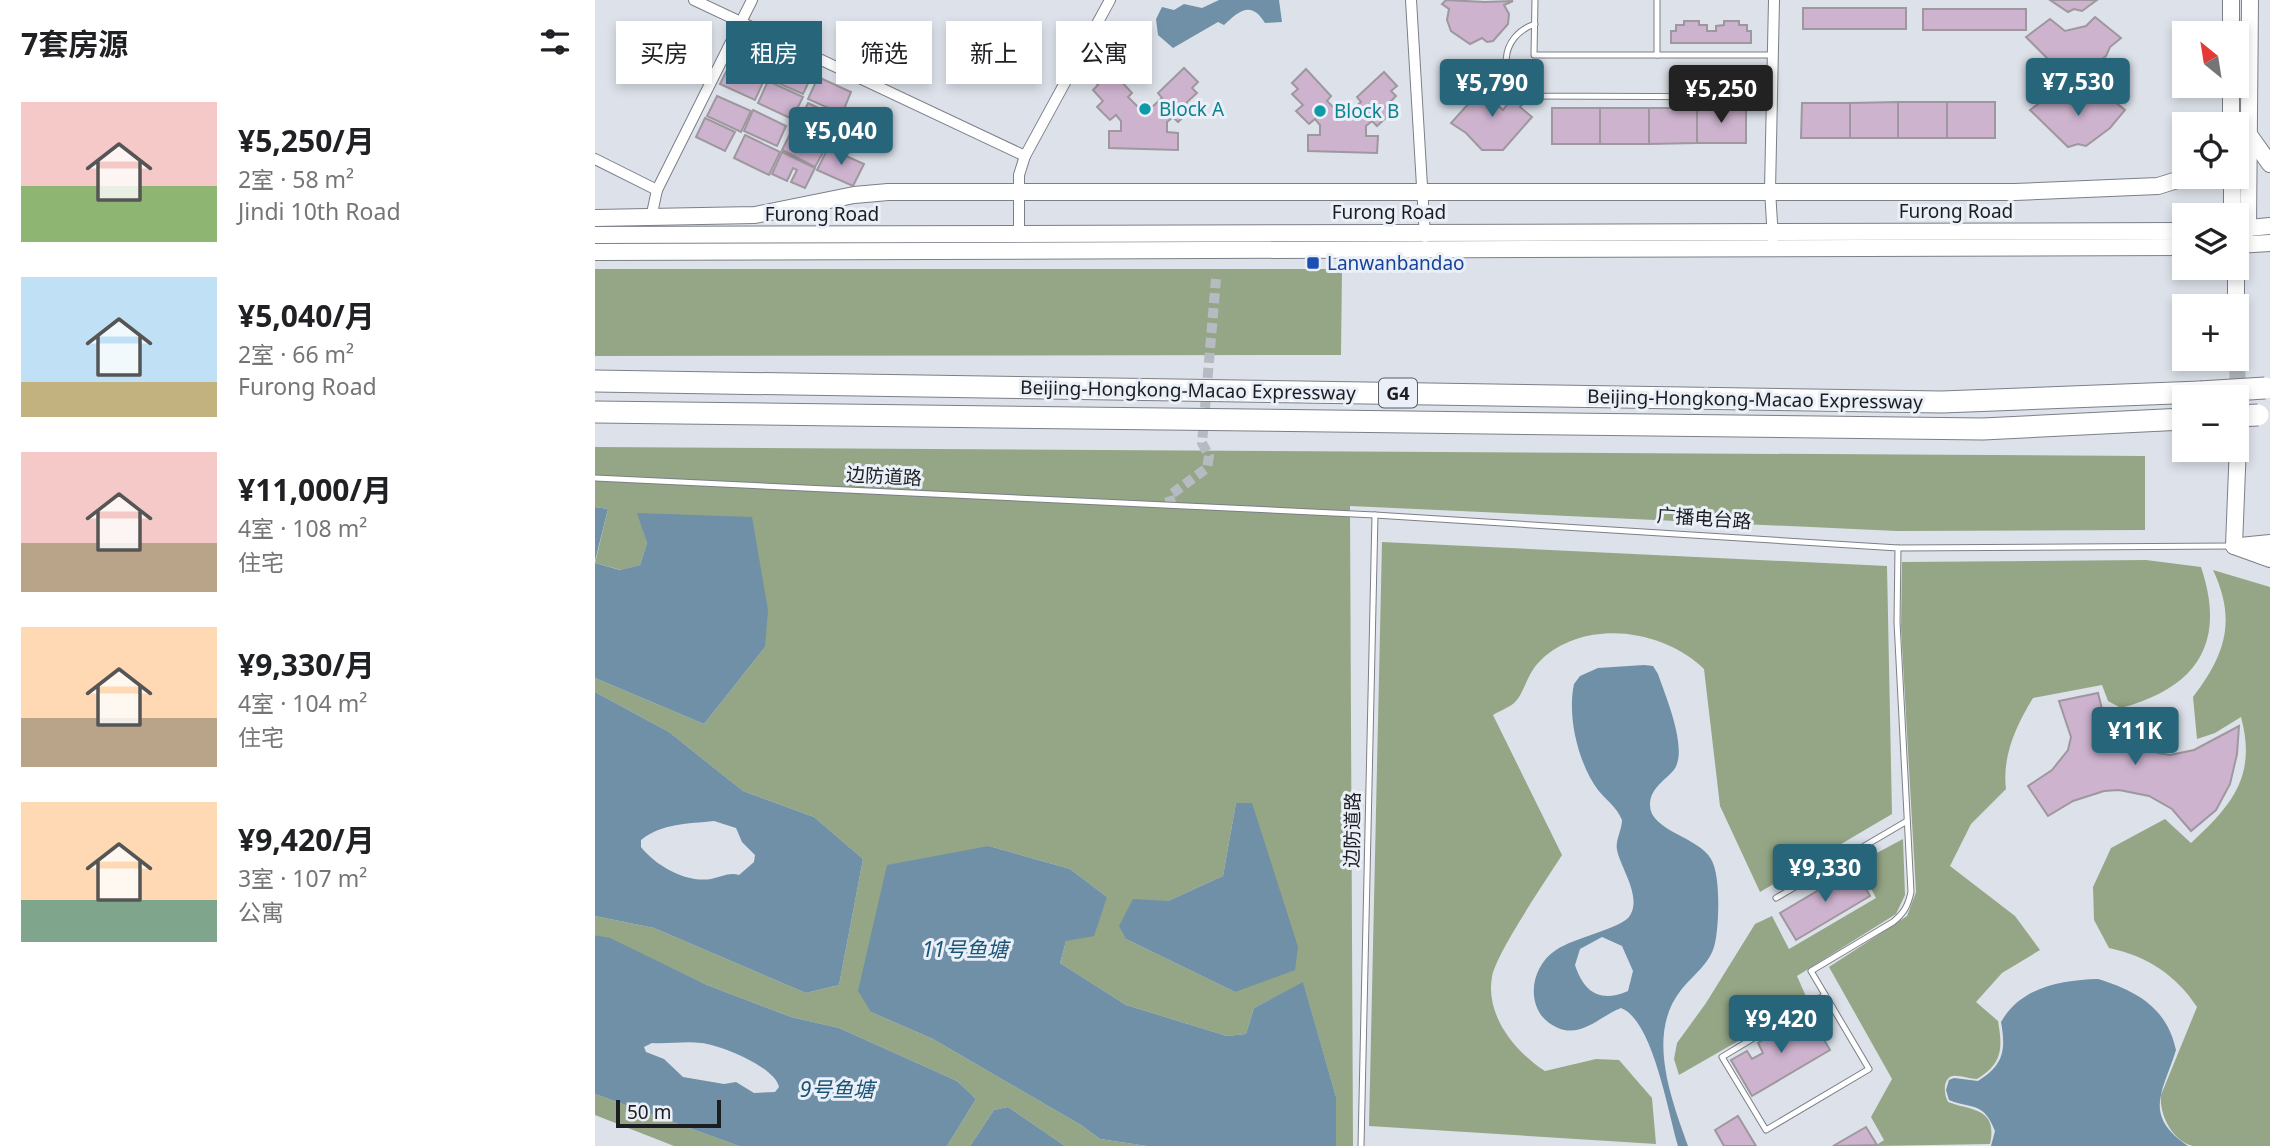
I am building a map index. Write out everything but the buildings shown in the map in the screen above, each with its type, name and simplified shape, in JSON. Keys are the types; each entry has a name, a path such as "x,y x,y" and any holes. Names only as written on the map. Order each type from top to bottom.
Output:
{"highway":[{"name":"Beijing-Hongkong-Macao Expressway","path":"595,380 1942,402 2267,388"},
{"name":"Beijing-Hongkong-Macao Expressway","path":"595,412 1983,429 2172,420"}],"main road":[{"path":"2231,0 2231,21"},
{"path":"2251,0 2249,134 2270,164"},
{"path":"595,218 740,216 780,212 865,193 2028,191 2158,186 2172,182"},
{"path":"740,216 769,235"},
{"path":"703,235 740,216"},
{"path":"2249,228 2270,226"},
{"name":"Furong Road","path":"1773,241 2172,231"},
{"name":"Furong Road","path":"595,236 769,235 1019,243"},
{"name":"Furong Road","path":"595,252 1019,243 1773,241 2172,247"},
{"path":"2249,244 2270,243"},
{"path":"2234,546 2237,462"},
{"path":"2234,546 2270,543"},
{"path":"2234,546 2270,559"}],"street":[{"path":"694,0 739,21"},
{"path":"742,21 752,0"},
{"path":"1411,0 1425,242"},
{"path":"1773,241 1770,190 1774,0"},
{"path":"1019,243 1019,175 1025,156 1105,2"},
{"path":"651,218 657,190 726,52"},
{"path":"822,60 1025,156"},
{"path":"595,159 657,190"}],"lane":[{"path":"1535,0 1534,55 1773,55"},
{"path":"1657,0 1657,55"},
{"path":"1535,24 1514,37 1505,59 1512,82 1530,96 1772,97"},
{"name":"边防道路","path":"595,478 1172,506"},
{"name":"广播电台路","path":"1172,506 1375,515 1898,548 2234,546"},
{"name":"边防道路","path":"1361,1146 1375,515"},
{"path":"1825,995 1722,1057 1766,1130 1869,1069 1811,971 1893,922 1903,914 1909,904 1896,622 1898,548"},
{"path":"1776,898 1907,821"}],"green space":[{"path":"595,269 1342,269 1341,355 595,356"},
{"path":"595,447 2145,456 2145,530 1897,531 1350,506 1353,1146 1336,1146 1336,1097 1303,983 1254,1008 1246,1034 1227,1036 1126,1005 1060,963 1066,941 1107,897 1070,869 989,846 871,1012 933,1039 1081,1125 1100,1139 1147,1146 1065,1146 1008,1107 994,1110 970,1146 947,1146 976,1099 957,1081 839,1028 791,1017 707,985 610,939 595,935 595,916 654,928 806,993 839,985 863,859 814,817 743,791 669,732 595,692 595,678 704,724 765,647 638,513 647,543 640,565 621,570 595,563 608,509 595,507","holes":["1236,803 1235,992 1126,939 1168,901 1223,876"]},
{"path":"1382,542 1887,566 1892,814 1760,892 1720,806 1704,669 1687,655 1646,638 1624,634 1579,638 1559,647 1541,660 1532,670 1516,701 1493,715 1562,855 1512,934 1496,966 1492,977 1493,1005 1513,1043 1545,1071 1596,1059 1619,1060 1652,1098 1656,1144 1369,1126"},
{"path":"2146,560 2201,567 2208,594 2210,619 2207,640 2199,659 2186,675 2169,688 2121,708 2108,701 2102,685 2033,698 2021,719 2008,753 2006,789 1971,824 1950,866 2015,916 2040,950 2002,973 1976,1002 1998,1021 2000,1048 1992,1068 1977,1079 1953,1076 1949,1077 1946,1083 1948,1102 1974,1109 1986,1117 1990,1123 1990,1144 1875,1146 1884,1140 1871,1117 1892,1079 1829,967 1907,916 1916,892 1901,627 1902,562"},
{"path":"2213,570 2270,587 2270,1146 2193,1146 2173,1133 2162,1110 2161,1095 2197,1007 2180,985 2159,968 2136,956 2109,948 2094,920 2093,887 2111,848 2165,819 2191,843 2229,802 2243,773 2246,756 2241,717 2215,733 2197,739 2193,697 2220,652 2226,622 2225,605"},
{"path":"1903,839 1905,895 1896,914 1797,976 1808,1001 1679,1075 1674,1059 1677,1043 1706,1003 1755,924 1772,916 1789,949 1876,898 1858,863"},
{"path":"595,1094 739,1146 674,1146 595,1115"}],"water":[{"path":"1219,0 1279,0 1282,22 1265,23 1255,12 1245,10 1224,25 1218,22 1173,48 1158,35 1156,19 1162,7 1174,10 1184,4 1202,8"},
{"path":"595,507 608,509 595,561"},
{"path":"637,513 752,517 768,610 765,647 704,724 595,678 595,563 620,570 640,565 647,543"},
{"path":"1644,665 1653,666 1658,674 1675,723 1679,751 1678,762 1673,771 1652,794 1652,814 1666,828 1705,851 1711,859 1716,876 1718,913 1713,950 1706,963 1681,990 1671,1007 1665,1026 1663,1046 1669,1087 1688,1146 1678,1146 1658,1069 1642,1030 1632,1016 1621,1008 1591,1025 1567,1030 1547,1021 1535,1002 1535,979 1547,958 1564,946 1624,921 1633,909 1630,884 1617,850 1622,820 1591,779 1580,753 1573,724 1574,684 1580,676 1598,668","holes":["1602,937 1622,946 1633,971 1628,991 1610,996 1595,993 1583,983 1575,965 1580,949"]},
{"path":"595,692 669,732 743,791 814,817 863,859 839,985 806,993 654,928 595,916","holes":["714,821 736,828 742,842 755,855 754,862 739,875 728,874 701,880 682,876 663,867 641,847 641,840 649,834 676,825"]},
{"path":"1236,803 1252,803 1298,947 1295,970 1235,992 1126,939 1119,926 1133,899 1168,901 1223,876"},
{"name":"11号鱼塘","path":"989,846 1070,869 1107,897 1094,936 1066,941 1060,963 1126,1005 1227,1036 1246,1034 1254,1008 1303,982 1336,1097 1336,1146 1147,1146 1100,1139 1081,1125 933,1039 871,1012 858,991 887,865"},
{"name":"9号鱼塘","path":"595,935 610,938 707,985 791,1017 839,1028 957,1081 976,1099 947,1146 739,1146 595,1094","holes":["695,1042 721,1048 758,1065 775,1079 779,1087 775,1092 754,1093 736,1082 724,1084 683,1077 664,1059 646,1052 644,1047 652,1043"]},
{"path":"2098,979 2125,989 2148,1003 2158,1012 2172,1035 2176,1050 2162,1091 2161,1113 2165,1124 2174,1135 2188,1146 1991,1146 1995,1131 1991,1121 1977,1108 1949,1100 1946,1090 1949,1080 1954,1078 1978,1081 1993,1069 2003,1049 2001,1022 2019,1001 2031,993 2056,984"},
{"path":"1008,1107 1065,1146 970,1146 994,1110"}],"tunnel":[{"path":"1172,506 1169,496 1207,468 1209,456 1202,443 1216,279"},
{"path":"2237,371 2238,385"}],"place":[{"name":"Block A","path":"1145,109"},
{"name":"Block B","path":"1320,111"},
{"name":"Lanwanbandao","path":"1313,263"}]}
